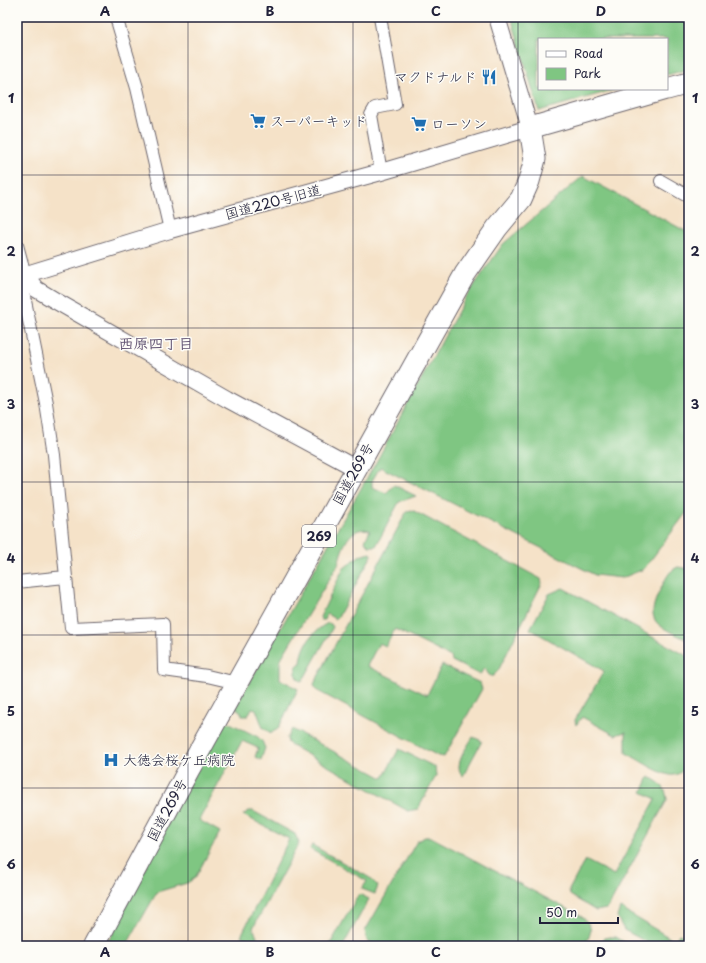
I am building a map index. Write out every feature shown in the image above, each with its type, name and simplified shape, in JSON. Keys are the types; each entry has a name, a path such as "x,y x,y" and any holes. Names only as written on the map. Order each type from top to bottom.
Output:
{"highway":[{"path":"668,89 689,82"},
{"path":"530,128 663,90"},
{"name":"国道269号","path":"94,946 237,683 465,274 497,228 521,199 529,181 534,159 530,128"}],"street":[{"path":"116,17 137,88 170,230"},
{"path":"380,17 395,104 375,108 371,115 381,172"},
{"path":"497,17 530,128"},
{"name":"国道220号旧道","path":"21,276 170,230 381,172 530,128"},
{"path":"661,181 689,197"},
{"path":"17,245 24,296 46,403 54,455 71,628 163,624 164,670 207,676 237,683"},
{"path":"21,276 36,289 56,301 227,399 357,469"},
{"path":"17,582 65,577"}],"green space":[{"path":"511,17 689,17 689,69 668,75 668,38 538,38 538,90 613,90 539,111"},
{"path":"583,176 689,233 689,509 644,569 622,578 595,575 380,467 372,481 372,487 386,493 394,485 416,496 399,502 376,546 369,546 365,541 370,530 363,529 352,534 344,545 338,565 280,660 280,679 298,689 278,729 271,733 263,728 256,709 252,708 248,716 242,716 241,712 235,707 375,464 466,297 503,244"},
{"path":"412,510 541,579 542,583 498,671 493,676 490,676 484,668 480,675 452,661 451,657 395,629 386,646 379,643 367,666 427,695 442,665 480,683 482,689 444,757 438,756 316,690 314,684 407,511"},
{"path":"371,553 372,555 338,617 335,619 327,614 325,620 321,620 320,617 343,569 359,556"},
{"path":"678,567 689,569 689,641 662,627 654,617 653,610 661,588 670,573"},
{"path":"563,588 689,657 689,760 687,765 679,773 669,775 663,773 626,753 626,732 615,735 582,717 576,725 575,720 604,671 530,629 549,594"},
{"path":"328,623 333,627 302,682 297,678 296,669 301,663 303,651 317,630"},
{"path":"226,721 258,737 262,741 265,748 261,760 255,757 258,748 242,741 199,820 220,832 195,878 187,883 157,892 126,946 106,946 180,799"},
{"path":"292,729 383,778 399,749 435,767 436,776 418,809 408,811 292,746 288,743 287,738"},
{"path":"473,737 482,741 463,776 460,772 460,762 464,751"},
{"path":"649,777 657,781 662,786 667,800 609,906 606,909 596,911 570,895 569,890 585,860 614,875 656,799 642,792"},
{"path":"249,811 253,811 295,834 299,843 253,928 257,936 255,942 241,936 289,839 243,815"},
{"path":"425,837 431,837 582,917 590,927 590,934 584,946 377,946 367,941 365,931 417,841"},
{"path":"312,845 370,878 378,886 375,894 362,889 367,881 310,849"},
{"path":"359,894 369,899 343,946 329,946"},
{"path":"620,908 675,941 679,934 688,938 689,936 689,946 654,946 624,930 617,917"},
{"path":"616,937 631,946 598,946 604,938"}],"place":[{"name":"マクドナルド","path":"489,77"},
{"name":"スーパーキッド","path":"258,121"},
{"name":"ローソン","path":"419,124"},
{"name":"大徳会桜ケ丘病院","path":"111,760"}],"district":[{"name":"西原四丁目","path":"156,344"}]}
